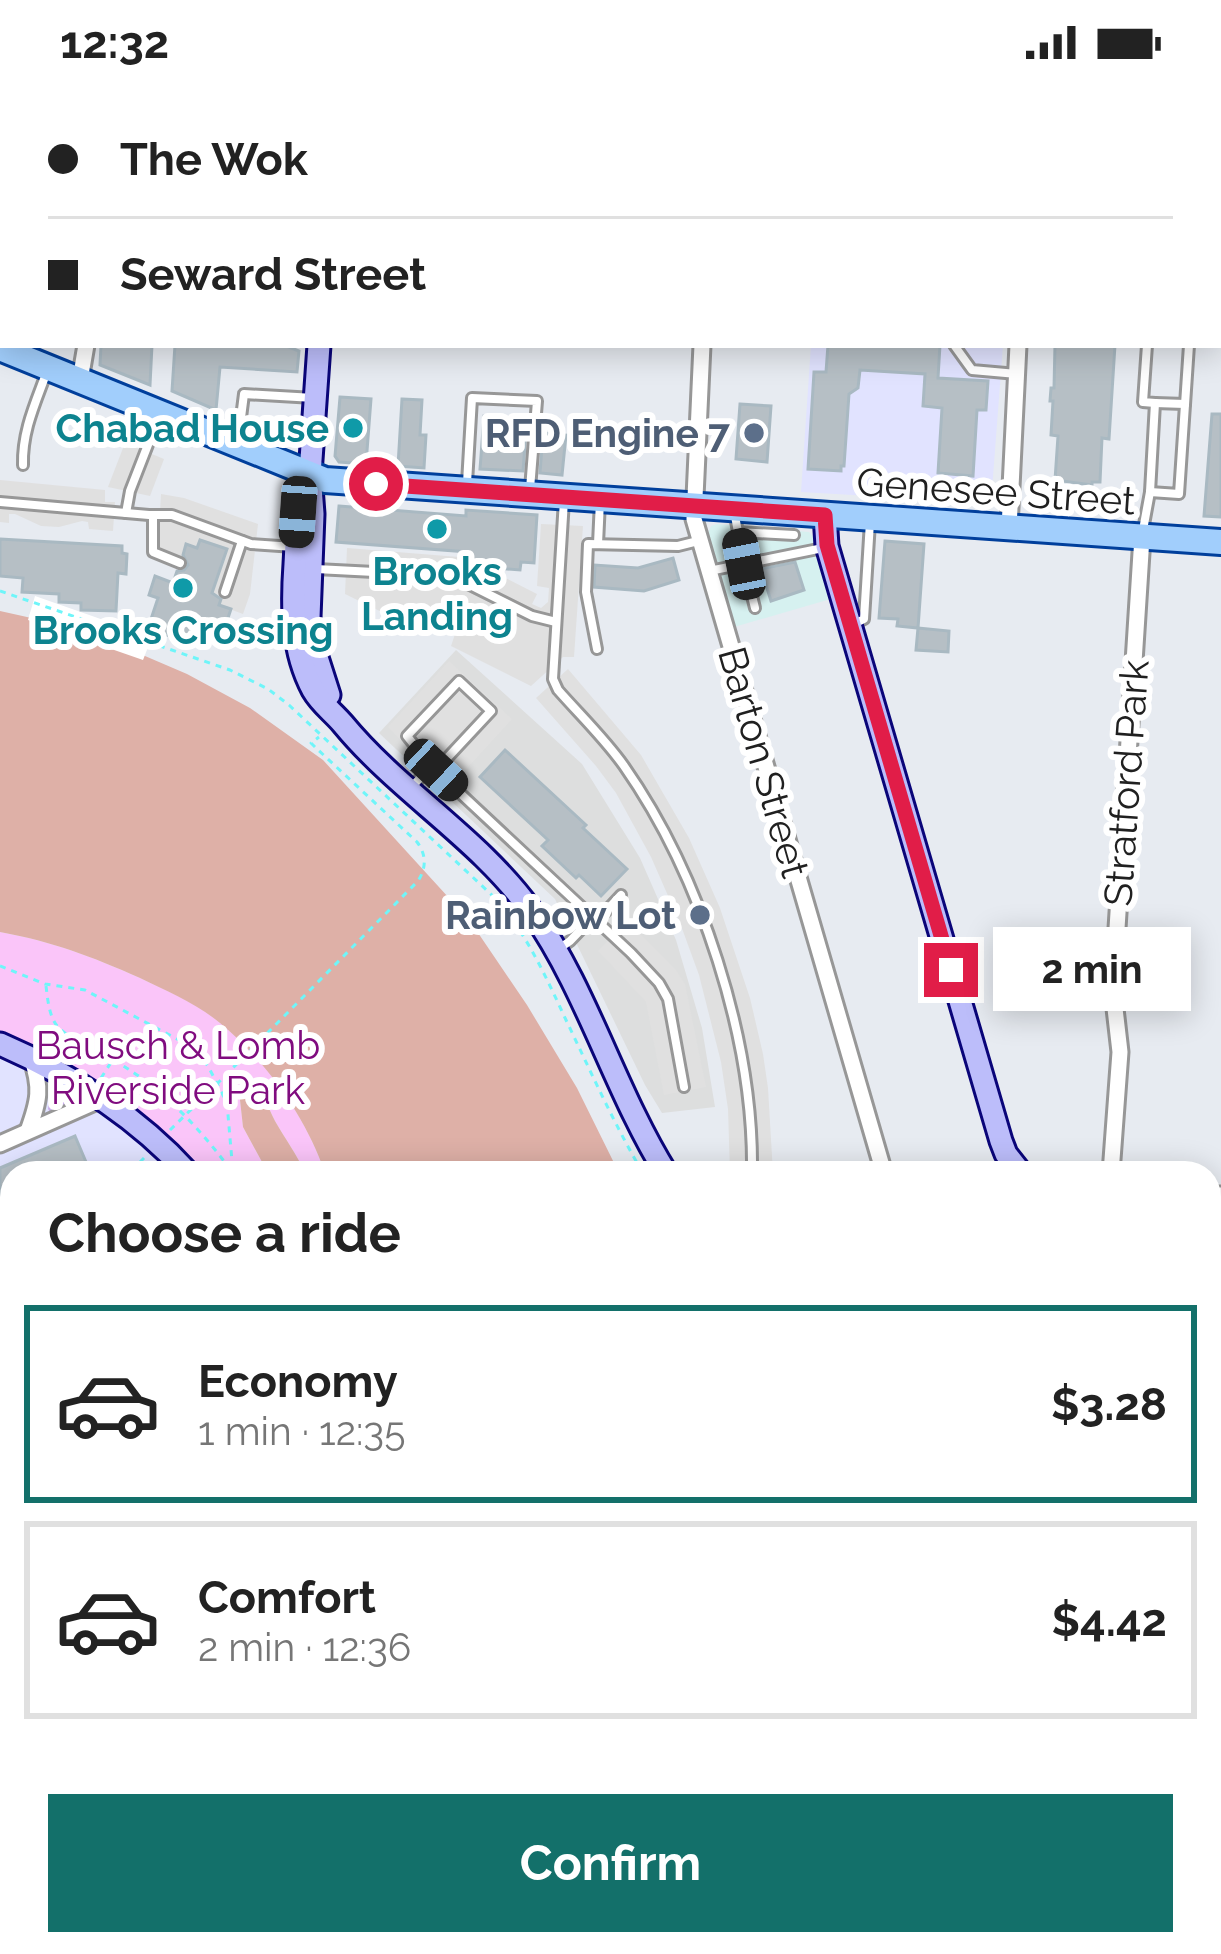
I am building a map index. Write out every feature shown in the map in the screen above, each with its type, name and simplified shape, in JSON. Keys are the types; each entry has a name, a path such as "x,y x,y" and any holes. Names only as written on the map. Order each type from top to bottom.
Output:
{"main road":[{"path":"319,348 310,475 309,617 334,724"},
{"name":"Genesee Street","path":"0,349 331,481 693,506 736,520 793,524 825,515 1221,542"},
{"path":"310,475 299,501 293,607 300,656 313,690 334,724 510,885 535,916 660,1161"},
{"path":"825,515 827,548 1000,1141 1012,1161"},
{"path":"0,1044 98,1095 177,1161"}],"street":[{"path":"80,380 85,348"},
{"name":"Barton Street","path":"702,348 693,506 700,541 881,1161"},
{"path":"1009,528 1018,348"},
{"name":"Stratford Park","path":"1112,1161 1120,1052 1113,991 1142,537"},
{"path":"28,1131 40,1082 31,1057"},
{"path":"0,1144 51,1123 98,1095"}],"lane":[{"path":"956,348 972,370 1017,374"},
{"path":"1147,348 1143,402 1185,404"},
{"path":"1150,492 1179,494 1189,348"},
{"path":"23,465 30,414 49,368"},
{"path":"238,446 244,394 315,398"},
{"path":"466,490 472,398 537,401 530,494"},
{"path":"1142,537 1150,492 1155,403"},
{"path":"126,513 161,412"},
{"path":"564,497 552,667 555,685 634,782 670,848 707,933 746,1074 751,1161"},
{"path":"598,544 600,499"},
{"path":"0,502 172,515 242,541 296,547"},
{"path":"153,516 153,552 180,563"},
{"path":"850,626 864,619 870,518"},
{"path":"736,520 755,608"},
{"path":"793,524 796,554"},
{"path":"225,592 242,541"},
{"path":"597,649 586,586 588,544 700,541"},
{"path":"709,571 827,548"},
{"path":"310,569 452,576 532,616 556,622"},
{"path":"218,577 229,580"},
{"path":"838,586 864,578"},
{"path":"409,790 434,768 491,711 459,681 407,736 434,768 663,988 684,1087"},
{"path":"556,951 621,895"}],"path":[{"path":"0,591 243,676 289,705 513,919 636,1161"},
{"path":"224,628 245,647"},
{"path":"165,1136 424,869 416,842 311,743 334,724"},
{"path":"0,966 45,984 85,990 192,1047 227,1103 232,1161"},
{"path":"45,984 52,1019 62,1031 151,1086 225,1161"},
{"path":"98,1095 113,1060"},
{"path":"141,1161 152,1149"}],"shaded area":[{"path":"811,348 1003,348 991,503 801,492"},
{"path":"125,443 164,459 150,496 108,487"},
{"path":"0,480 105,490 105,502 115,502 113,531 89,529 88,522 82,521 41,526 15,514 9,514 9,523 0,522"},
{"path":"161,494 258,524 250,594 243,614 219,605 221,596 212,593 227,549 201,540 198,548 186,545 182,557 158,549"},
{"path":"541,524 583,526 574,657 563,657 531,686 451,646 455,634 407,610 400,621 345,594 347,548 459,557 458,569 470,574 476,563 537,594 532,604 541,608 548,602 549,588 537,586"},
{"path":"717,524 809,532 816,540 834,598 734,627 707,535"},
{"path":"0,611 54,623 187,674 250,708 323,760 470,921 577,1088 613,1161 320,1161 283,1091 211,1016 105,963 0,932"},
{"path":"456,650 582,764 640,858 676,940 702,1028 715,1107 662,1113 555,899 379,733"},
{"path":"449,661 512,719 448,789 388,727"},
{"name":"Rainbow Lot","path":"568,669 641,755 689,838 720,908 750,998 768,1088 772,1161 730,1161 721,1062 680,923 616,793 536,698"},
{"path":"627,920 685,984 706,1087 664,1095 646,1002 598,951"},
{"path":"0,1053 112,1114 164,1161 0,1161"},
{"path":"250,1078 299,1161 261,1161 243,1127 239,1091"},
{"path":"54,1082 77,1094 77,1099 52,1115 48,1109"}],"green space":[{"name":"Bausch & Lomb Riverside Park","path":"0,932 105,963 192,1003 237,1038 283,1091 320,1161 299,1161 250,1078 239,1091 243,1127 261,1161 189,1161 98,1086 0,1035"}],"pier":[{"path":"35,596 152,637 143,660 28,620"}],"building":[{"path":"101,348 152,348 150,385 100,365"},
{"path":"175,348 299,351 297,372 220,367 216,410 172,391"},
{"path":"828,348 940,348 938,378 988,381 986,410 977,410 973,476 938,473 942,408 923,406 925,374 860,370 858,388 849,394 844,466 841,471 808,469 814,372 826,372"},
{"path":"1055,348 1115,348 1109,439 1102,438 1100,482 1055,480 1058,436 1051,435 1050,401"},
{"name":"Chabad House","path":"340,397 371,399 366,464 339,462 335,456"},
{"path":"402,399 422,400 424,468 398,466"},
{"name":"RFD Engine 7","path":"740,404 771,406 767,462 736,459"},
{"path":"1212,414 1221,414 1221,517 1204,516"},
{"path":"484,416 523,419 523,471 480,469"},
{"path":"543,433 566,435 562,475 540,473"},
{"name":"Brooks Landing","path":"339,506 466,516 466,510 537,515 534,563 521,562 520,570 496,568 496,562 467,560 468,552 336,542"},
{"path":"0,539 122,546 122,553 127,554 126,574 118,573 116,611 81,610 81,603 59,602 59,594 22,592 23,578 0,576"},
{"name":"Brooks Crossing","path":"200,540 227,549 212,593 221,599 219,605 231,609 223,633 212,630 209,638 197,634 194,644 161,633 164,624 151,619 158,598 149,595 155,576 173,583 177,571 188,565 183,555 186,544 197,548"},
{"path":"885,541 924,544 918,628 897,626 898,619 879,618"},
{"path":"673,558 679,580 644,591 594,587 595,565 638,568"},
{"path":"795,562 804,590 771,601 761,569"},
{"path":"918,628 949,631 948,652 916,650"},
{"path":"505,750 627,869 601,896 542,846 548,840 480,777"},
{"path":"75,1136 86,1161 16,1161"}],"place":[{"name":"Chabad House","path":"353,428"},
{"name":"RFD Engine 7","path":"754,433"},
{"name":"Brooks Landing","path":"437,529"},
{"name":"Brooks Crossing","path":"183,588"},
{"name":"Rainbow Lot","path":"700,915"}],"route":[{"path":"376,484 825,515 827,545 951,970"}]}
